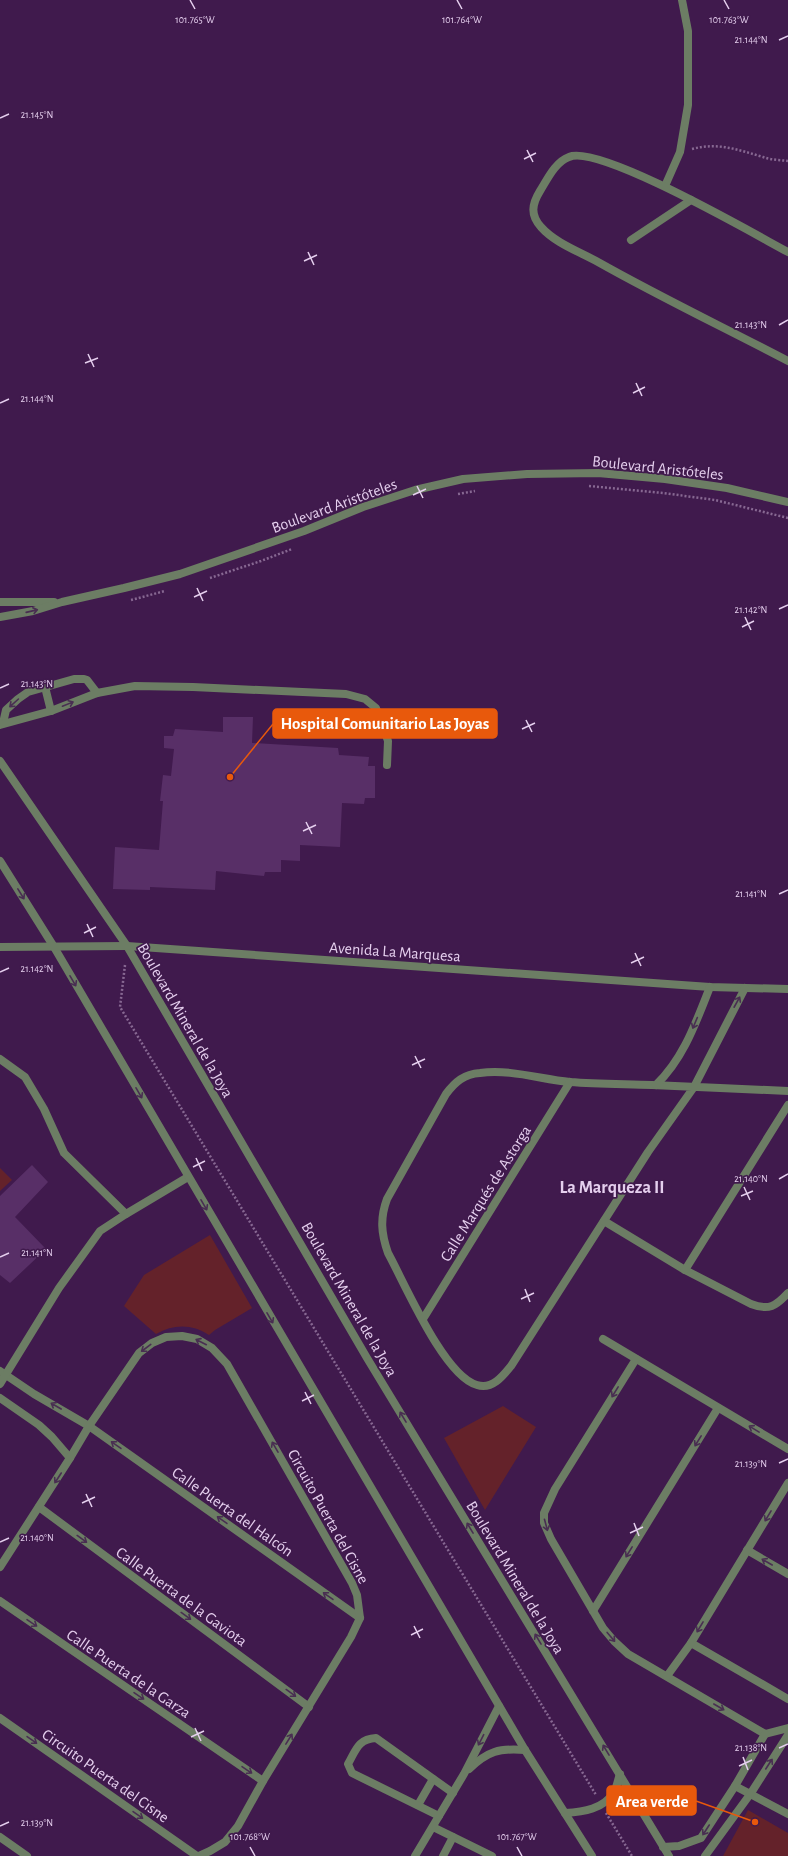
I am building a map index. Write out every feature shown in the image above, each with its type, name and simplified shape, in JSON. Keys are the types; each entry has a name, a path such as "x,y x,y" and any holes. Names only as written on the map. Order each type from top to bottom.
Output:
{"street":[{"path":"665,186 680,152 688,105 688,31 682,0"},
{"path":"788,252 665,186 603,160 576,155 569,157 552,172 536,198 532,208 534,218 542,228 558,239 614,271 788,361"},
{"path":"631,240 691,200"},
{"name":"Boulevard Aristóteles","path":"0,617 33,611 62,602 180,574 298,533 363,507 415,490 463,479 527,474 598,473 665,479 727,488 788,502"},
{"name":"Boulevard Aristóteles","path":"0,602 62,602"},
{"path":"2,724 6,710 28,692 74,680 84,679 87,680 96,693"},
{"path":"2,724 51,711 96,693 135,686 193,687 357,696 376,708 388,741 387,765"},
{"path":"45,687 51,711"},
{"name":"Boulevard Mineral de la Joya","path":"0,761 127,946 367,1358 669,1856"},
{"path":"0,861 54,947 525,1750 592,1856"},
{"name":"Avenida La Marquesa","path":"0,947 127,946 710,987 788,989"},
{"path":"656,1085 667,1074 685,1046 710,987"},
{"path":"745,988 694,1087 648,1152 501,1380 488,1386 478,1386 466,1381 455,1371 441,1352 388,1253 383,1238 381,1224 387,1199 446,1094 456,1082 465,1076 480,1072 500,1072 570,1082 656,1085 694,1087 788,1091"},
{"path":"0,1059 25,1077 44,1109 64,1153 126,1214"},
{"name":"Calle Marqués de Astorga","path":"423,1319 570,1082"},
{"path":"685,1270 788,1105"},
{"path":"0,1384 3,1372 59,1288 100,1231 188,1177"},
{"path":"604,1221 685,1270 751,1304 762,1308 770,1307 780,1302 788,1292"},
{"name":"Circuito Puerta del Cisne","path":"0,1567 90,1426 140,1353 152,1344 166,1337 182,1336 197,1339 212,1348 227,1364 352,1583 356,1595 360,1618 351,1637 263,1781 238,1826 225,1842 198,1856 0,1718"},
{"path":"603,1339 788,1449"},
{"path":"636,1359 555,1489 544,1513 544,1523 551,1539 603,1628 628,1654 765,1734 788,1728"},
{"path":"3,1372 34,1394 90,1426"},
{"path":"0,1398 39,1425 70,1458"},
{"path":"593,1611 718,1408"},
{"name":"Calle Puerta del Halcón","path":"90,1426 360,1618"},
{"path":"667,1676 691,1643 788,1483"},
{"name":"Calle Puerta de la Gaviota","path":"39,1507 309,1706"},
{"path":"747,1550 788,1574"},
{"name":"Calle Puerta de la Garza","path":"0,1601 263,1781"},
{"path":"691,1643 788,1699"},
{"path":"416,1856 464,1774 499,1706"},
{"path":"663,1847 679,1846 701,1838 735,1786 765,1734"},
{"path":"705,1856 751,1793 788,1735"},
{"path":"439,1816 352,1772 348,1764 361,1741 367,1738 376,1738 453,1793"},
{"path":"464,1774 487,1754 508,1749 525,1750"},
{"path":"565,1813 589,1810 602,1805 615,1791 620,1774"},
{"path":"418,1805 433,1779"},
{"path":"735,1786 751,1793 788,1814"},
{"path":"433,1827 492,1856"},
{"path":"0,1837 27,1856"},
{"path":"443,1856 453,1837"}],"path":[{"path":"680,152 703,146 721,146 737,149 765,158 788,161"},
{"path":"586,486 663,493 715,500 788,518"},
{"path":"456,494 476,491"},
{"path":"208,578 261,561 297,547"},
{"path":"127,601 172,589"},
{"path":"127,946 120,1007 632,1856"}],"shaded area":[{"path":"0,1168 12,1180 0,1191"},
{"path":"210,1235 252,1308 209,1335 203,1331 190,1327 169,1328 156,1334 124,1306 144,1275"},
{"path":"503,1406 536,1427 485,1510 444,1438"},
{"path":"748,1810 788,1833 788,1856 723,1856"}],"building":[{"path":"223,717 253,717 252,743 338,748 339,755 369,757 368,766 375,766 375,798 365,798 364,804 342,803 340,847 300,845 300,861 281,860 281,872 265,872 264,876 216,871 215,890 150,887 150,890 113,889 115,847 159,850 163,801 160,801 163,775 171,776 174,749 164,748 164,736 173,736 175,729 223,732"},
{"path":"32,1165 48,1182 15,1217 46,1249 10,1283 0,1275 0,1196"}],"place":[{"name":"Hospital Comunitario Las Joyas","path":"230,777"},
{"name":"Area verde","path":"755,1822"}],"district":[{"name":"La Marqueza II","path":"612,1187"}]}
